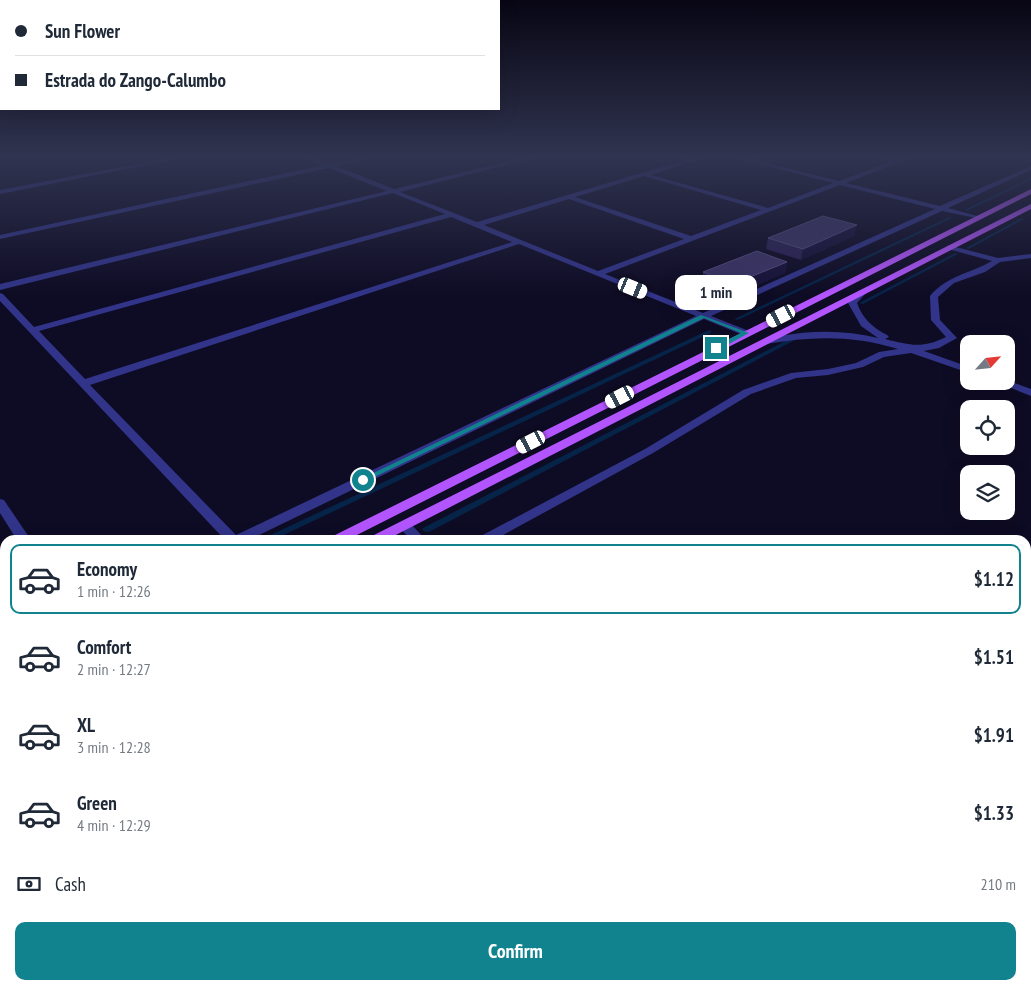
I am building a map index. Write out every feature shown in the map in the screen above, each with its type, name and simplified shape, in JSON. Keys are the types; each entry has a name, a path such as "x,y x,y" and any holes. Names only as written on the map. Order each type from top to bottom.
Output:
{"main road":[{"path":"346,535 746,333 1009,203"},
{"path":"411,533 766,341 863,292 959,249 1031,206"}],"street":[{"path":"0,237 157,203"},
{"path":"0,287 348,203"},
{"path":"422,203 746,333"},
{"path":"476,225 552,203"},
{"path":"585,203 689,238"},
{"path":"744,203 768,210"},
{"path":"597,274 689,238 786,203"},
{"path":"920,203 979,218"},
{"path":"248,535 704,316 955,203"},
{"path":"34,330 451,215"},
{"path":"84,383 518,242"},
{"path":"959,249 998,260 1031,256"},
{"path":"493,535 649,451 747,392 795,375 828,372 859,365 882,354 904,347 936,346 952,338 944,332 934,316 934,296 951,281 982,270 998,260"},
{"path":"863,292 852,304 858,319 875,333 904,347"},
{"path":"0,296 228,535"},
{"path":"766,341 794,335 827,334 867,337 904,347 960,367"},
{"path":"1015,387 1031,393"},
{"path":"0,503 21,535"}],"building":[{"path":"823,216 857,225 803,249 768,238"},
{"path":"757,251 787,262 733,284 703,272"}],"waterway":[{"path":"966,210 980,203"},
{"path":"736,319 950,218"},
{"path":"968,248 1022,219"},
{"path":"861,303 956,254"},
{"path":"278,535 709,332"},
{"path":"426,530 795,338"}],"route":[{"path":"363,480 704,316 746,333 716,348"}]}
